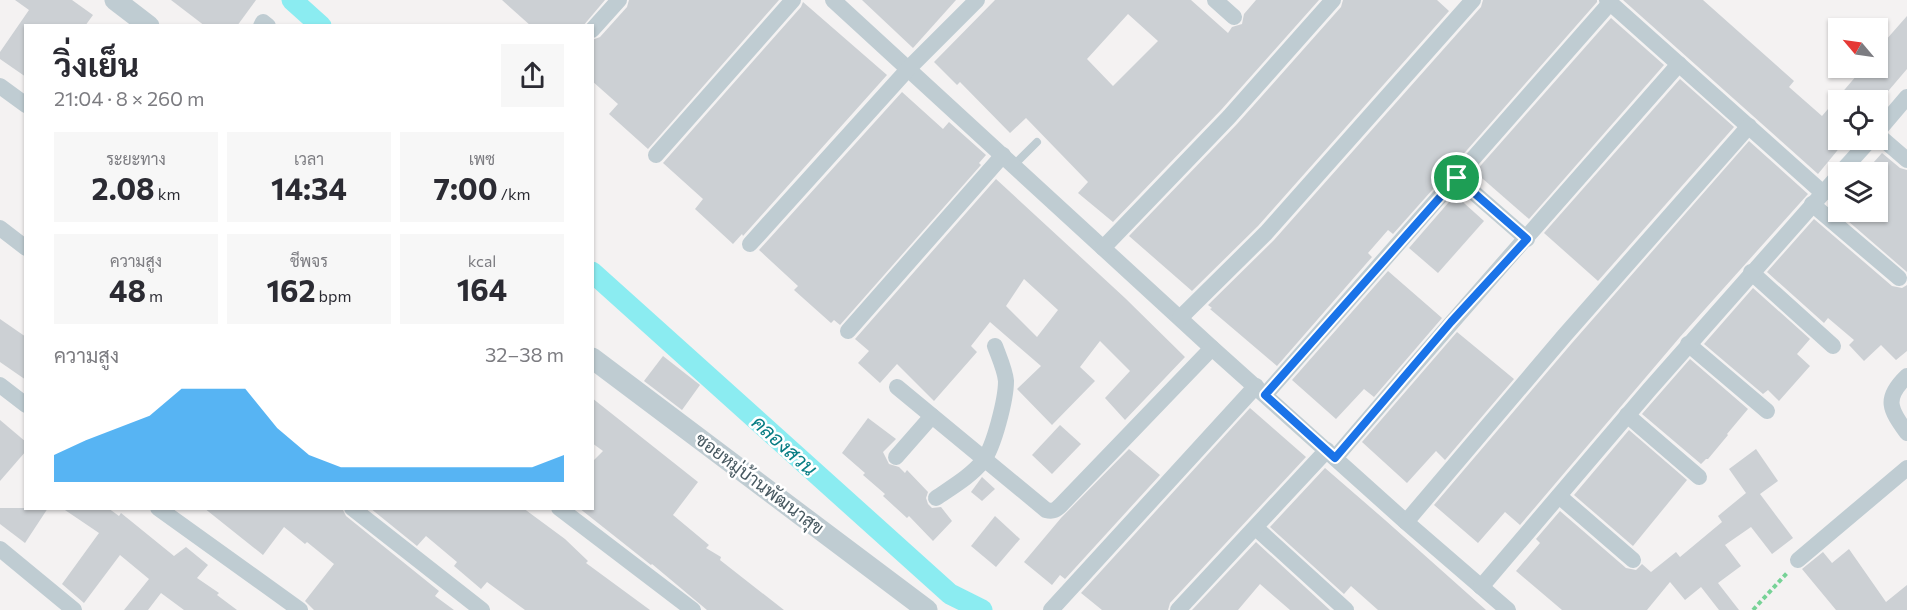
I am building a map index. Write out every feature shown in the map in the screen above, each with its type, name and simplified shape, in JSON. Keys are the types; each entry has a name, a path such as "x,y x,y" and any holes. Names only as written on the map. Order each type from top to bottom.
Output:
{"street":[{"path":"115,0 146,24"},
{"path":"594,28 619,0"},
{"path":"656,155 793,0"},
{"path":"833,0 1212,348 1508,610"},
{"path":"750,244 909,68 977,0"},
{"path":"1215,0 1234,17"},
{"path":"1102,248 1229,117 1333,0"},
{"path":"1180,318 1266,233 1473,0"},
{"path":"1051,610 1261,391 1457,178 1608,1 1749,126 1818,199 1899,278"},
{"path":"1178,610 1331,454 1527,239 1679,64"},
{"path":"0,86 24,104"},
{"path":"1888,121 1907,97"},
{"path":"1406,522 1541,362 1749,126"},
{"path":"1888,142 1907,160"},
{"path":"1851,162 1861,150"},
{"path":"848,331 1009,160"},
{"path":"1457,178 1527,239"},
{"path":"1481,587 1688,344 1828,188"},
{"path":"0,228 24,246"},
{"path":"1751,272 1833,346"},
{"path":"1688,344 1767,411"},
{"path":"936,498 966,476 984,459 998,425 1005,397 1006,379 995,346"},
{"path":"897,387 1046,510 1055,511 1212,348"},
{"name":"ซอยหมู่บ้านพัฒนาสุข","path":"594,360 927,610"},
{"path":"1907,376 1894,392 1891,408 1907,433"},
{"path":"0,385 24,403"},
{"path":"1627,415 1700,477"},
{"path":"896,457 932,416"},
{"path":"1798,560 1907,468"},
{"path":"1559,496 1633,560"},
{"path":"161,510 300,610"},
{"path":"355,510 482,610"},
{"path":"562,510 693,610"},
{"path":"1256,528 1346,610"},
{"path":"0,549 74,610"}],"lane":[{"path":"1009,160 1037,142"}],"path":[{"path":"1753,610 1798,560"}],"building":[{"path":"15,0 72,0 93,15 86,24 24,24 24,76 0,59 0,52 29,10"},
{"path":"171,0 256,0 238,24 202,24"},
{"path":"502,0 605,0 585,24 529,24"},
{"path":"629,0 779,0 648,149 609,114 618,104 594,83 594,39 600,37 627,7"},
{"path":"862,0 956,0 913,48"},
{"path":"995,0 1191,0 1228,33 1232,27 1242,24 1244,14 1256,0 1319,0 1221,110 1113,222 1078,193 1088,182 1026,118 1010,133 960,82 957,85 934,62","holes":["1128,14 1158,41 1113,86 1087,59"]},
{"path":"1343,0 1437,0 1449,11 1258,226 1192,291 1129,236 1237,124 1341,7"},
{"path":"1483,0 1597,0 1597,2 1460,158 1454,153 1439,172 1441,180 1393,234 1388,230 1368,253 1372,257 1277,366 1208,305 1274,240 1481,7"},
{"path":"1623,0 1703,0 1794,81 1789,87 1822,116 1828,109 1828,150 1838,150 1818,174"},
{"path":"803,2 887,75 743,236 742,234 733,244 695,209 703,199 663,163"},
{"path":"1907,16 1907,69 1888,91 1844,90 1854,78 1888,78 1888,38"},
{"path":"1611,18 1664,65 1529,219 1475,172"},
{"path":"1680,79 1734,127 1598,281 1544,233"},
{"path":"902,92 943,129 949,122 986,155 979,163 981,165 840,325 834,320 831,323 794,290 798,286 759,250"},
{"path":"1749,141 1808,194 1680,337 1520,525 1505,512 1478,543 1434,505"},
{"path":"1882,153 1900,168 1907,170 1907,272 1849,222 1888,222 1888,162 1874,162"},
{"path":"996,179 1125,298 1185,357 1125,420 1105,398 1130,371 1100,341 1080,367 1095,381 1052,425 1017,389 1041,366 990,322 971,346 977,352 934,401 897,364 880,383 858,363 869,351 855,339","holes":["1024,279 1058,310 1037,337 1006,306"]},
{"path":"1455,195 1484,221 1438,273 1409,248"},
{"path":"1814,219 1892,286 1902,288 1907,285 1907,351 1896,360 1881,345 1864,361 1849,345 1854,340 1828,318 1824,323 1767,272"},
{"path":"1388,271 1442,318 1374,397 1364,389 1336,419 1292,380"},
{"path":"1753,288 1810,339 1797,354 1810,366 1779,401 1768,390 1763,394 1704,344"},
{"path":"0,319 24,336 24,379 0,362"},
{"path":"1457,332 1514,379 1445,460 1436,451 1407,483 1362,442"},
{"path":"663,356 700,385 682,410 644,381"},
{"path":"1690,359 1748,409 1708,459 1701,464 1642,414"},
{"path":"594,400 698,482 673,515 709,545 706,548 721,557 720,560 784,610 707,610 582,510 594,510 594,460 603,451 594,444"},
{"path":"1250,408 1306,457 1170,603 1168,610 1102,610 1081,593"},
{"path":"868,418 896,439 883,452 889,464 899,467 905,473 907,470 928,492 926,498 928,504 932,508 941,507 952,521 933,541 909,516 907,518 883,496 885,494 863,475 865,473 842,453"},
{"path":"0,420 24,440 24,453 0,481"},
{"path":"1060,425 1081,444 1052,474 1032,455"},
{"path":"1629,430 1687,480 1633,546 1574,495"},
{"path":"1129,449 1160,475 1065,579 1060,575 1052,585 1024,562 1061,518"},
{"path":"1756,449 1778,481 1760,494 1793,538 1772,554 1751,527 1725,545 1741,566 1718,583 1739,610 1719,610 1701,587 1685,600 1670,582 1647,610 1562,610 1516,571 1540,543 1536,539 1560,511 1626,568 1636,570 1642,564 1651,572 1676,552 1680,557 1722,522 1718,516 1746,493 1729,469"},
{"path":"1325,468 1486,610 1378,610 1351,586 1344,594 1270,527"},
{"path":"982,477 995,489 982,501 971,492"},
{"path":"0,508 47,510 25,543 0,524"},
{"path":"65,510 111,510 119,516 121,513 174,556 186,547 208,565 197,578 219,593 217,595 237,610 184,610 161,593 148,610 124,610 149,579 120,555 84,603 62,584 99,533"},
{"path":"207,510 343,510 346,516 439,591 435,596 454,610 314,610 305,601 334,564 284,527 263,555"},
{"path":"372,510 526,510 565,539 588,561 586,563 650,610 525,610 487,582 481,589 454,566 457,562 426,536 417,546"},
{"path":"995,516 1020,539 996,567 971,546"},
{"path":"1256,542 1330,610 1290,610 1260,584 1238,610 1192,610"},
{"path":"1849,549 1886,602 1907,585 1907,610 1836,610 1802,569 1823,552 1832,563"}],"waterway":[{"name":"คลองสวน","path":"292,0 319,24"},
{"name":"คลองสวน","path":"594,274 950,594 982,610"}],"route":[{"path":"1457,178 1527,239 1451,322 1335,458 1265,395 1457,178"}]}
